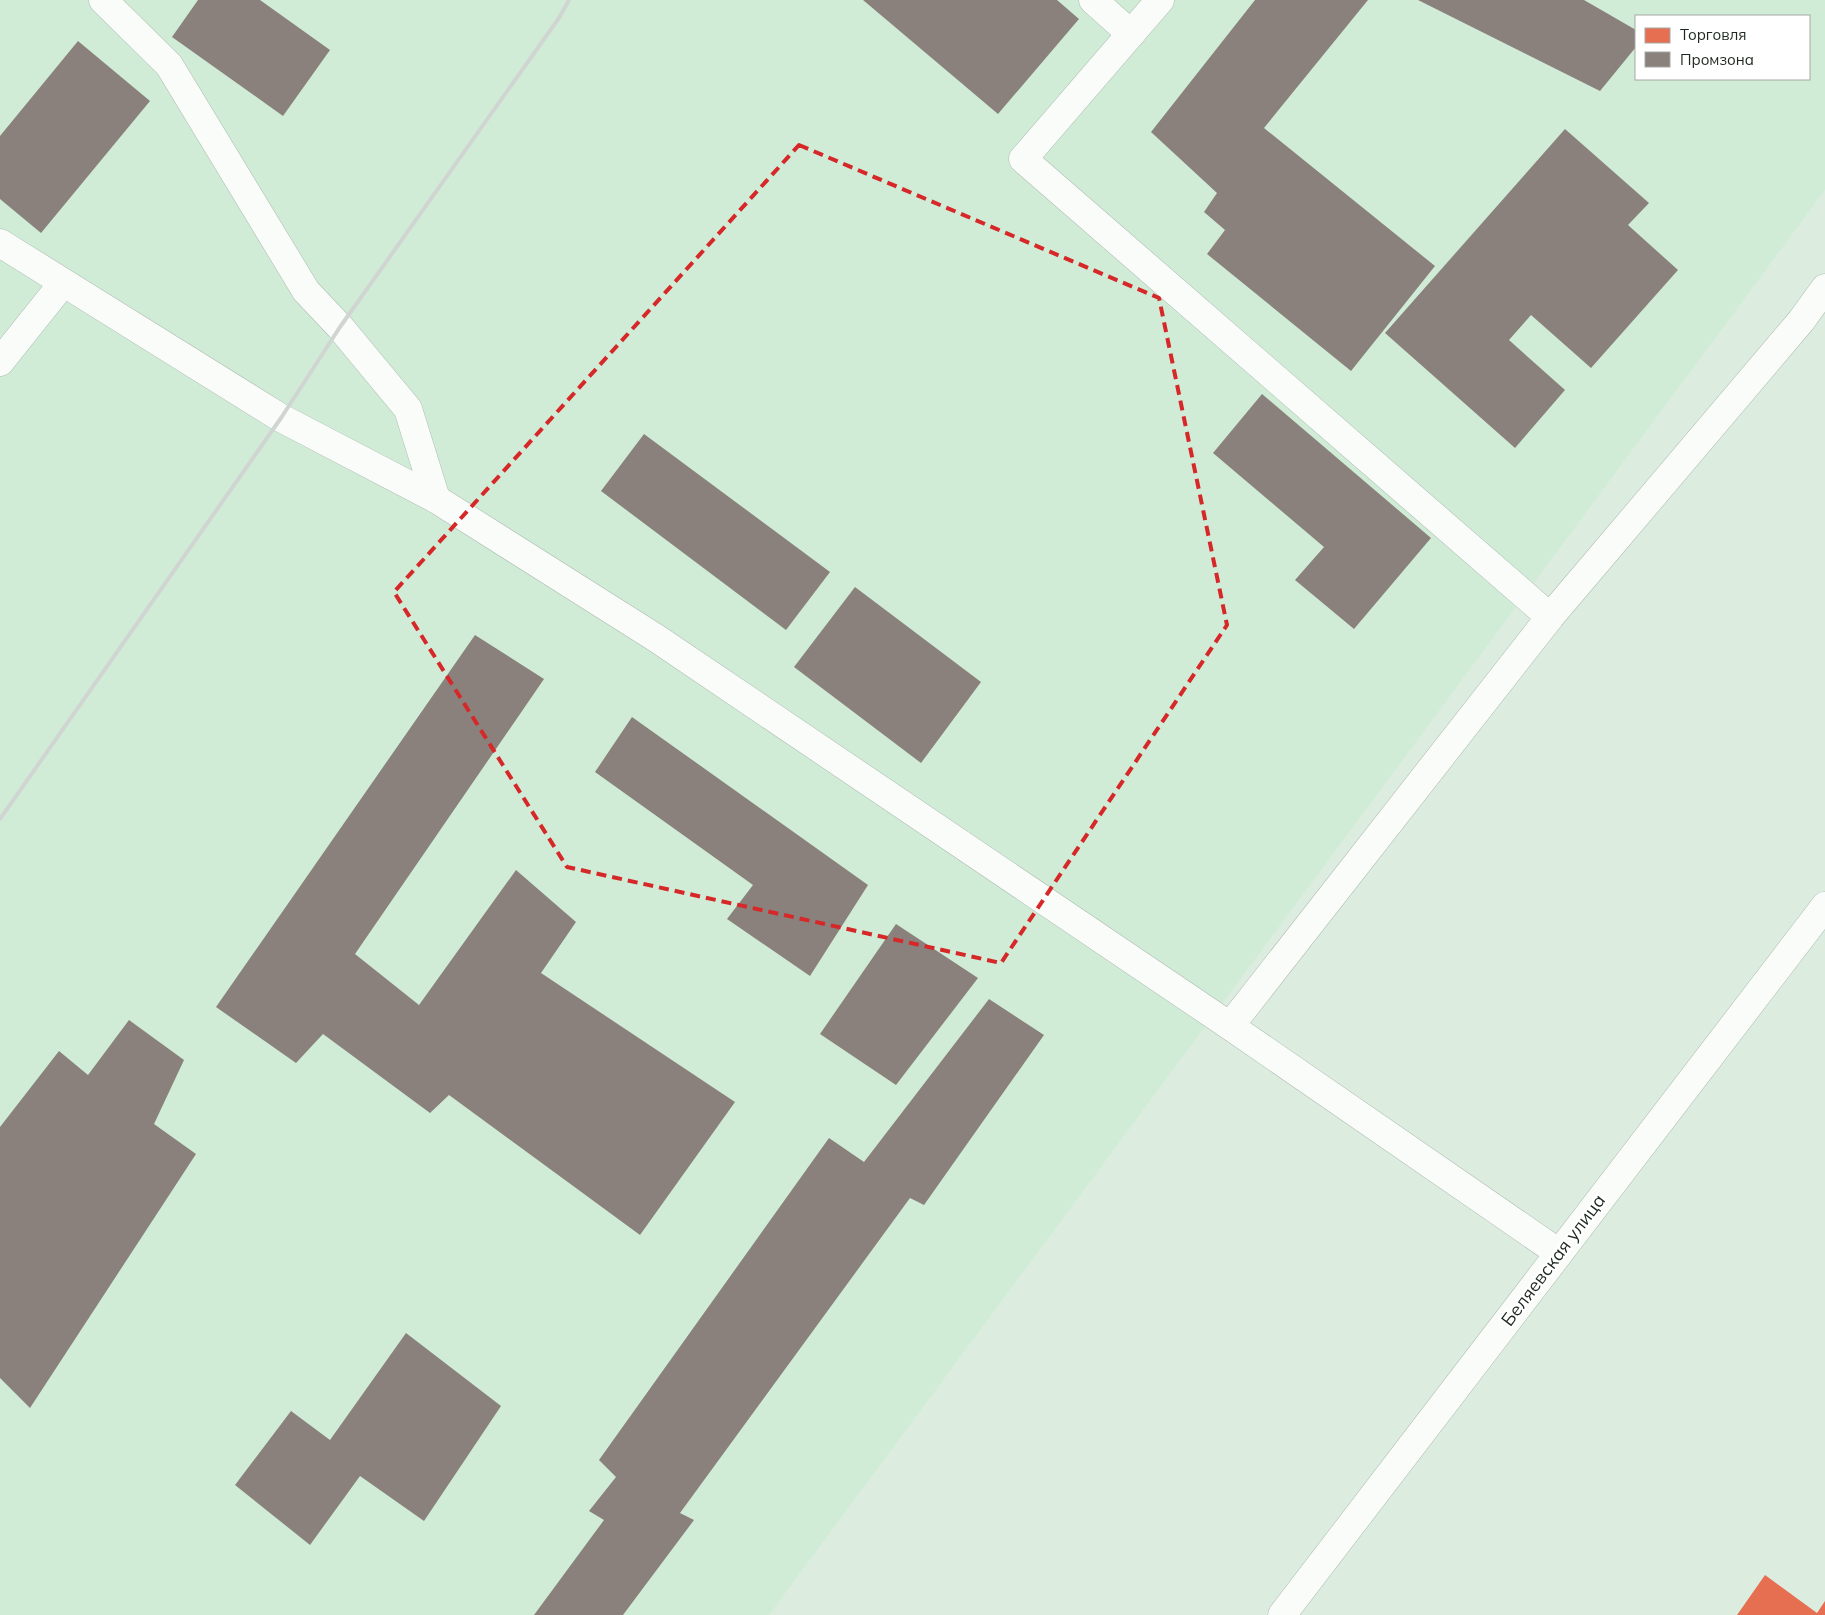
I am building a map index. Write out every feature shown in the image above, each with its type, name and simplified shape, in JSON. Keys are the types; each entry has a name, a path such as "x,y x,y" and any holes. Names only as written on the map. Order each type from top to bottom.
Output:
{"main road":[{"path":"103,0 169,65 306,291 340,327 408,409 436,499"},
{"path":"1093,0 1131,34"},
{"path":"1160,0 1024,159 1550,617"},
{"path":"0,243 281,418 436,499 656,638 1230,1026 1559,1253"},
{"path":"0,362 63,282"},
{"path":"1230,1026 1550,617 1801,321 1825,288"},
{"name":"Беляевская улица","path":"1282,1615 1825,906"}],"highlighted area":[{"path":"799,145 1159,298 1227,625 1001,963 567,867 394,592"}],"shaded area":[{"path":"0,0 1825,0 1825,190 769,1615 0,1615"}],"building: Торговля":[{"path":"1765,1575 1817,1613 1825,1601 1825,1615 1737,1615"}],"building: Промзона":[{"path":"198,0 260,0 330,50 283,116 172,37"},
{"path":"863,0 1057,0 1079,19 998,114"},
{"path":"1255,0 1368,0 1264,128 1435,266 1351,371 1207,254 1225,230 1204,212 1217,193 1151,132"},
{"path":"1418,0 1584,0 1635,29 1635,48 1600,91"},
{"path":"78,41 150,101 41,233 0,199 0,136"},
{"path":"1565,129 1649,203 1628,225 1678,270 1591,368 1531,315 1509,340 1565,390 1515,448 1385,333"},
{"path":"1262,394 1431,538 1354,629 1295,580 1324,547 1213,453"},
{"path":"644,434 830,572 786,630 601,491"},
{"path":"855,587 981,682 921,763 794,667"},
{"path":"475,635 544,679 355,954 419,1005 516,870 576,922 541,973 735,1102 640,1235 449,1095 430,1113 323,1034 296,1063 216,1007"},
{"path":"632,717 868,885 810,976 727,919 753,885 595,772"},
{"path":"896,924 978,978 896,1085 820,1034"},
{"path":"989,999 1044,1035 924,1205 910,1198 680,1513 694,1520 623,1615 534,1615 604,1520 589,1511 616,1477 599,1460 829,1138 864,1162"},
{"path":"129,1020 184,1060 154,1124 196,1154 30,1408 0,1378 0,1127 59,1051 88,1075"},
{"path":"406,1333 501,1406 424,1521 360,1476 310,1545 235,1485 291,1411 330,1440"}],"railway":[{"path":"0,819 281,418 340,327 559,18 569,0"}]}
